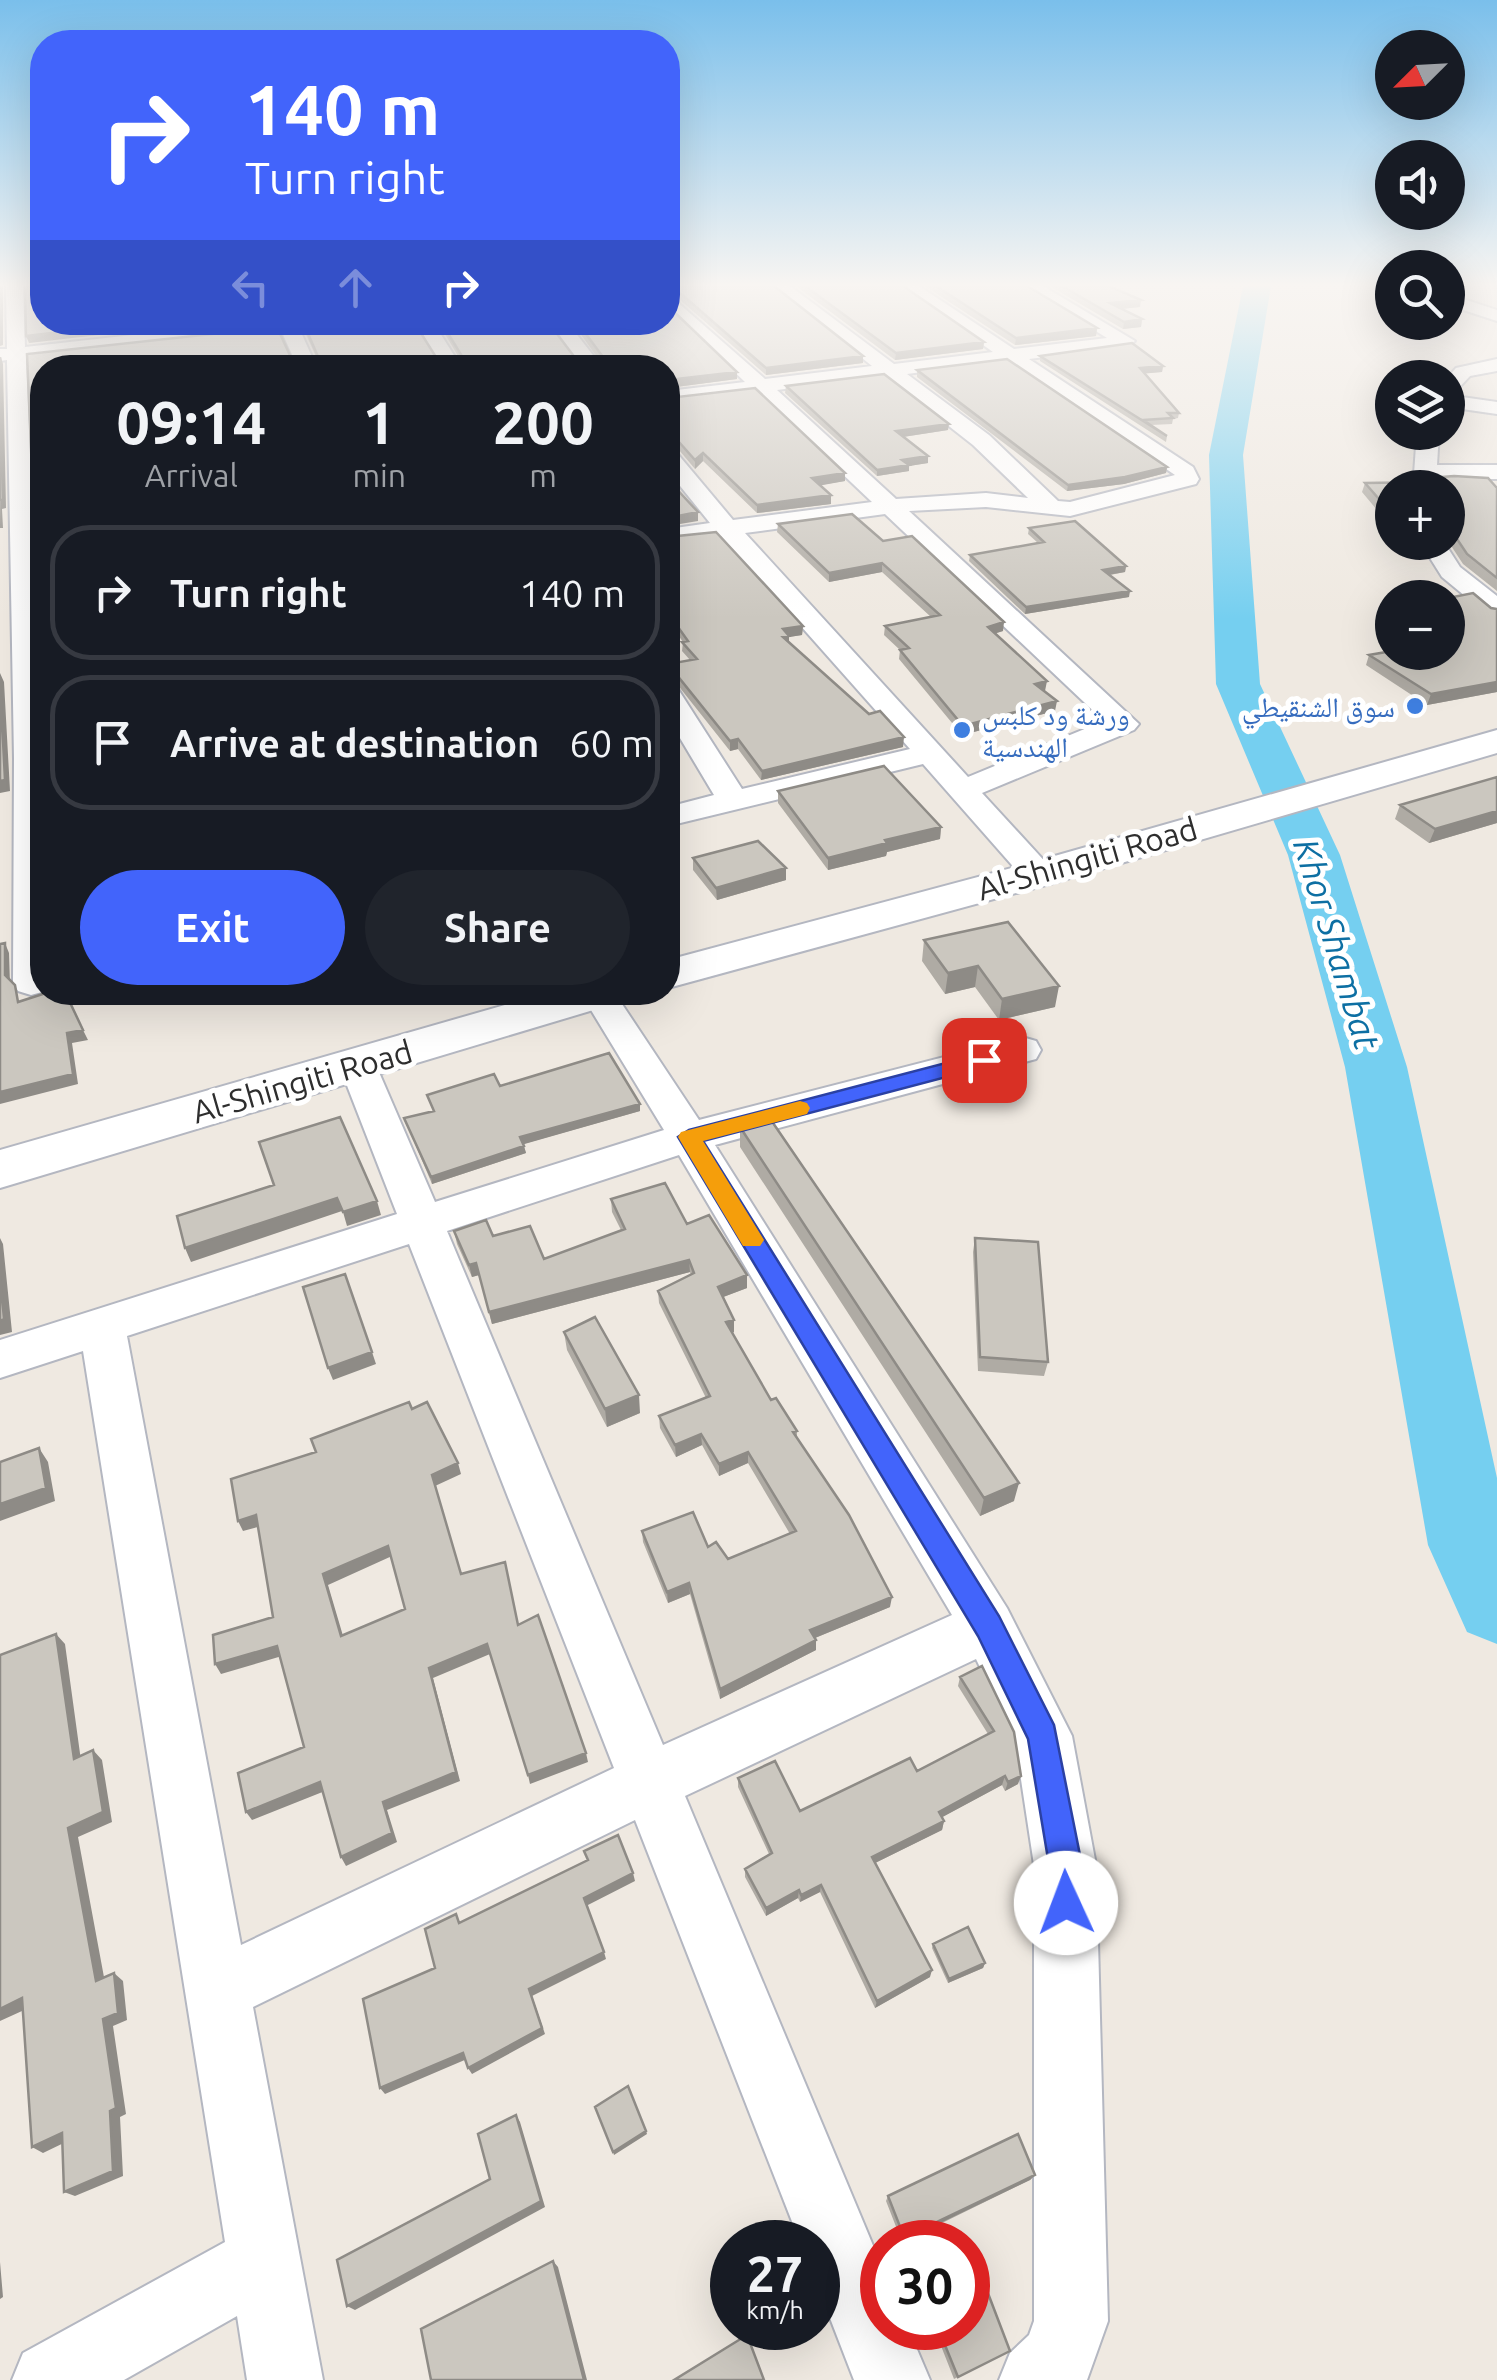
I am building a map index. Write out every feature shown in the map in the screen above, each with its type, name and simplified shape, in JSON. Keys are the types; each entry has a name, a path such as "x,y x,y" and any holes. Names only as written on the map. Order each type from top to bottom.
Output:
{"street":[{"path":"14,397 20,447 24,760 14,861 24,985"},
{"path":"769,397 1124,724 965,789"},
{"path":"926,397 981,440 1051,506"},
{"path":"680,534 890,505 968,500 1080,507 1184,482 1189,476 1073,397"},
{"path":"1465,403 1497,408"},
{"path":"680,471 726,528 1038,874"},
{"path":"1465,476 1497,472"},
{"path":"1444,560 1452,572 1497,609"},
{"path":"680,715 733,800"},
{"name":"Al-Shingiti Road","path":"680,971 1038,874 1497,741"},
{"path":"680,814 932,753"},
{"name":"Al-Shingiti Road","path":"0,1169 563,1005"},
{"path":"608,1005 988,1626 1043,1736 1066,1865 1071,2321 1063,2352 1050,2372 1037,2380"},
{"path":"0,1359 689,1137 1022,1050"},
{"path":"358,1064 892,2380"},
{"path":"102,1325 285,2380"},
{"path":"217,1990 650,1782 988,1626"},
{"path":"50,2380 264,2261"}],"building":[{"path":"0,397 1,397 3,500"},
{"path":"680,397 765,397 845,473 812,478 831,495 757,505 703,453 695,460 680,443"},
{"path":"798,397 914,397 949,424 896,431 928,456 902,460 909,465 877,470"},
{"path":"953,397 1063,397 1167,467 1068,485"},
{"path":"1105,397 1165,397 1179,413 1168,413 1173,418 1143,420 1167,436"},
{"path":"1465,477 1488,478 1497,488 1497,578 1467,554"},
{"path":"680,493 698,512 680,516"},
{"path":"852,514 883,541 912,536 1004,622 988,627 1047,681 1035,684 1057,701 963,726 900,650 909,648 885,626 940,615 882,563 829,573 778,524"},
{"path":"1075,521 1126,566 1103,570 1130,591 1026,607 970,555 1044,542 1029,528"},
{"path":"716,532 803,626 783,629 789,636 783,637 869,714 880,711 904,737 762,771 738,739 730,741 680,679 680,662 697,659 682,642 688,641 680,630 680,536"},
{"path":"1473,593 1497,609 1497,682 1431,694 1393,670 1465,670 1465,595"},
{"path":"0,682 5,780 0,781"},
{"path":"884,766 941,827 828,858 778,791"},
{"path":"1497,777 1497,811 1435,829 1400,805"},
{"path":"758,841 786,868 716,888 693,858"},
{"path":"1008,922 1059,986 1002,999 978,966 948,973 924,940"},
{"path":"5,943 5,975 15,985 18,1002 30,998 30,1005 71,1005 83,1030 67,1033 73,1074 0,1092 0,944"},
{"path":"609,1053 640,1104 520,1137 524,1146 431,1177 404,1118 434,1111 427,1095 494,1074 500,1086"},
{"path":"340,1117 377,1201 343,1212 337,1198 185,1248 177,1216 274,1185 259,1142"},
{"path":"771,1120 1019,1483 984,1498 740,1127"},
{"path":"665,1183 687,1224 709,1215 747,1275 718,1287 734,1320 726,1322 771,1400 776,1398 797,1431 793,1432 849,1515 892,1597 810,1630 816,1640 720,1689 689,1583 667,1592 642,1531 693,1512 708,1547 716,1542 728,1559 796,1531 748,1452 719,1464 701,1434 675,1445 659,1416 710,1396 658,1291 694,1273 689,1260 489,1312 476,1263 469,1265 454,1231 486,1220 493,1236 530,1226 544,1259 625,1229 611,1199"},
{"path":"975,1238 1038,1242 1048,1362 980,1357"},
{"path":"345,1274 372,1352 328,1368 303,1287"},
{"path":"0,1275 4,1319 0,1321"},
{"path":"595,1317 639,1395 605,1409 564,1332"},
{"path":"409,1402 412,1409 427,1402 458,1463 432,1475 461,1574 505,1562 518,1625 538,1615 586,1753 528,1775 487,1644 429,1668 456,1772 383,1802 392,1833 341,1857 320,1782 246,1812 238,1773 304,1747 277,1646 215,1664 213,1635 273,1617 256,1515 238,1521 231,1479 316,1452 311,1439","holes":["388,1546 405,1609 341,1636 323,1574"]},
{"path":"39,1448 46,1488 0,1504 0,1462"},
{"path":"56,1634 74,1759 93,1750 103,1812 68,1828 96,1981 114,1973 118,2013 103,2019 116,2108 110,2111 113,2171 64,2192 62,2133 32,2147 22,1998 0,2009 0,1655"},
{"path":"982,1666 1014,1732 1021,1776 1008,1782 1005,1776 939,1812 944,1821 872,1857 932,1970 877,2001 821,1885 801,1895 799,1890 766,1908 745,1869 772,1853 738,1778 775,1761 800,1811 910,1758 917,1771 994,1731 960,1677"},
{"path":"618,1835 633,1873 584,1898 604,1952 529,1989 542,2028 468,2068 463,2053 380,2088 363,1999 435,1968 425,1929 456,1914 459,1923 588,1860 584,1851"},
{"path":"968,1927 985,1963 949,1979 933,1944"},
{"path":"628,2086 646,2131 613,2152 595,2107"},
{"path":"516,2115 541,2201 347,2306 337,2260 490,2179 478,2134"},
{"path":"1018,2134 1035,2175 941,2220 897,2220 888,2196"},
{"path":"553,2261 584,2380 431,2380 421,2329"},
{"path":"990,2298 1010,2351 958,2377 947,2350 990,2350"},
{"path":"723,2350 753,2350 764,2380 674,2380"}],"waterway":[{"name":"Khor Shambat","path":"1237,397 1226,455 1238,684 1314,855 1376,1067 1470,1545 1497,1604"}],"slow traffic":[{"path":"752,1240 689,1137 800,1108"}],"place":[{"name":"سوق الشنقيطي","path":"1415,706"},
{"name":"ورشة ود كلبس الهندسية","path":"962,730"}],"route":[{"path":"984,1060 689,1137 988,1626 1043,1736 1066,1865 1066,1903"}]}
